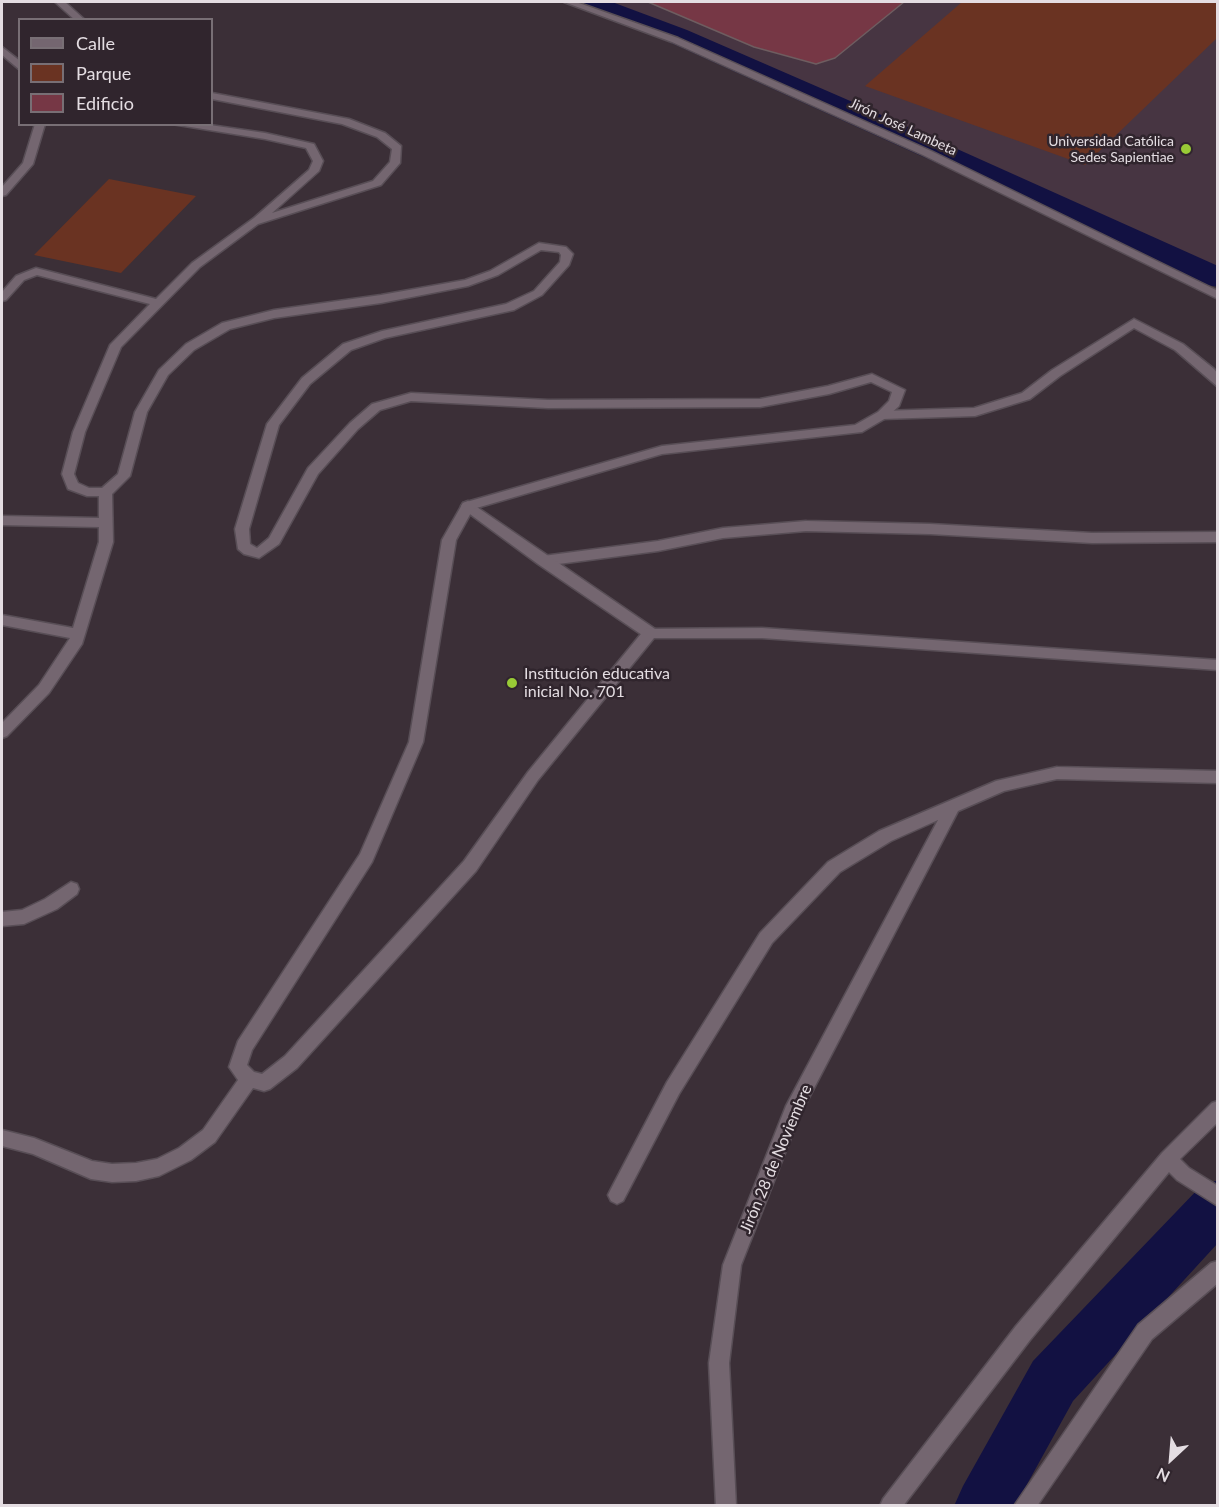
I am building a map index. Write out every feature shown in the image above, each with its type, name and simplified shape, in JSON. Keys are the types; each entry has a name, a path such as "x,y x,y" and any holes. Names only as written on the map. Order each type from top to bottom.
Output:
{"street":[{"path":"60,2 79,18"},
{"name":"Jirón José Lambeta","path":"569,2 675,40 927,153 1218,296"},
{"path":"2,50 18,65"},
{"path":"213,96 345,121 381,135 397,148 395,163 377,183 254,222"},
{"path":"2,193 28,164 39,126"},
{"path":"192,126 265,136 310,146 318,161 314,171 254,222 196,265 117,345 79,432 68,474 73,486 87,492 105,492 124,476 141,412 164,373 190,347 226,326 274,314 381,299 468,283 494,273 539,246 562,249 567,254 565,263 538,293 510,307 382,335 347,347 306,381 273,424 242,529 243,546 249,551 259,553 274,541 313,471 354,426 376,407 411,397 548,404 760,403 829,390 872,378 899,390 895,403 882,416 858,429 662,450 468,506 449,540 416,742 366,857 243,1047 238,1067 249,1079 264,1083 291,1062 470,866 533,776 650,633"},
{"path":"2,298 20,278 36,271 158,303"},
{"path":"882,416 975,412 1026,396 1056,373 1134,323 1179,347 1210,372 1218,383"},
{"path":"2,732 44,689 61,667 78,634 106,542 105,492"},
{"path":"468,506 543,561 650,633 762,633 1218,665"},
{"path":"2,520 106,523"},
{"path":"543,561 658,546 723,533 807,526 930,529 1092,538 1218,537"},
{"path":"2,620 78,634"},
{"path":"617,1195 673,1088 766,938 834,867 885,836 951,809 1001,785 1057,773 1218,777"},
{"name":"Jirón 28 de Noviembre","path":"726,1506 719,1363 732,1265 792,1112 951,809"},
{"path":"2,919 24,917 51,904 71,889"},
{"path":"2,1138 34,1146 91,1170 124,1173 159,1167 185,1154 209,1136 249,1079"},
{"path":"890,1506 1023,1333 1168,1159 1218,1109"},
{"path":"1168,1159 1183,1174 1218,1197"},
{"path":"1024,1506 1145,1332 1218,1270"}],"shaded area":[{"path":"597,2 1217,2 1217,275 818,96"}],"green space":[{"path":"962,2 1217,2 1217,38 1085,165 865,86"},
{"path":"109,179 196,196 121,273 34,255"}],"building":[{"path":"648,2 904,2 835,58 816,64 754,47"}],"waterway":[{"path":"589,2 678,36 838,106 1218,278"},
{"path":"983,1506 1053,1381 1218,1205"}],"place":[{"name":"Universidad Católica Sedes Sapientiae","path":"1186,149"},
{"name":"Institución educativa inicial No. 701","path":"512,683"}]}
